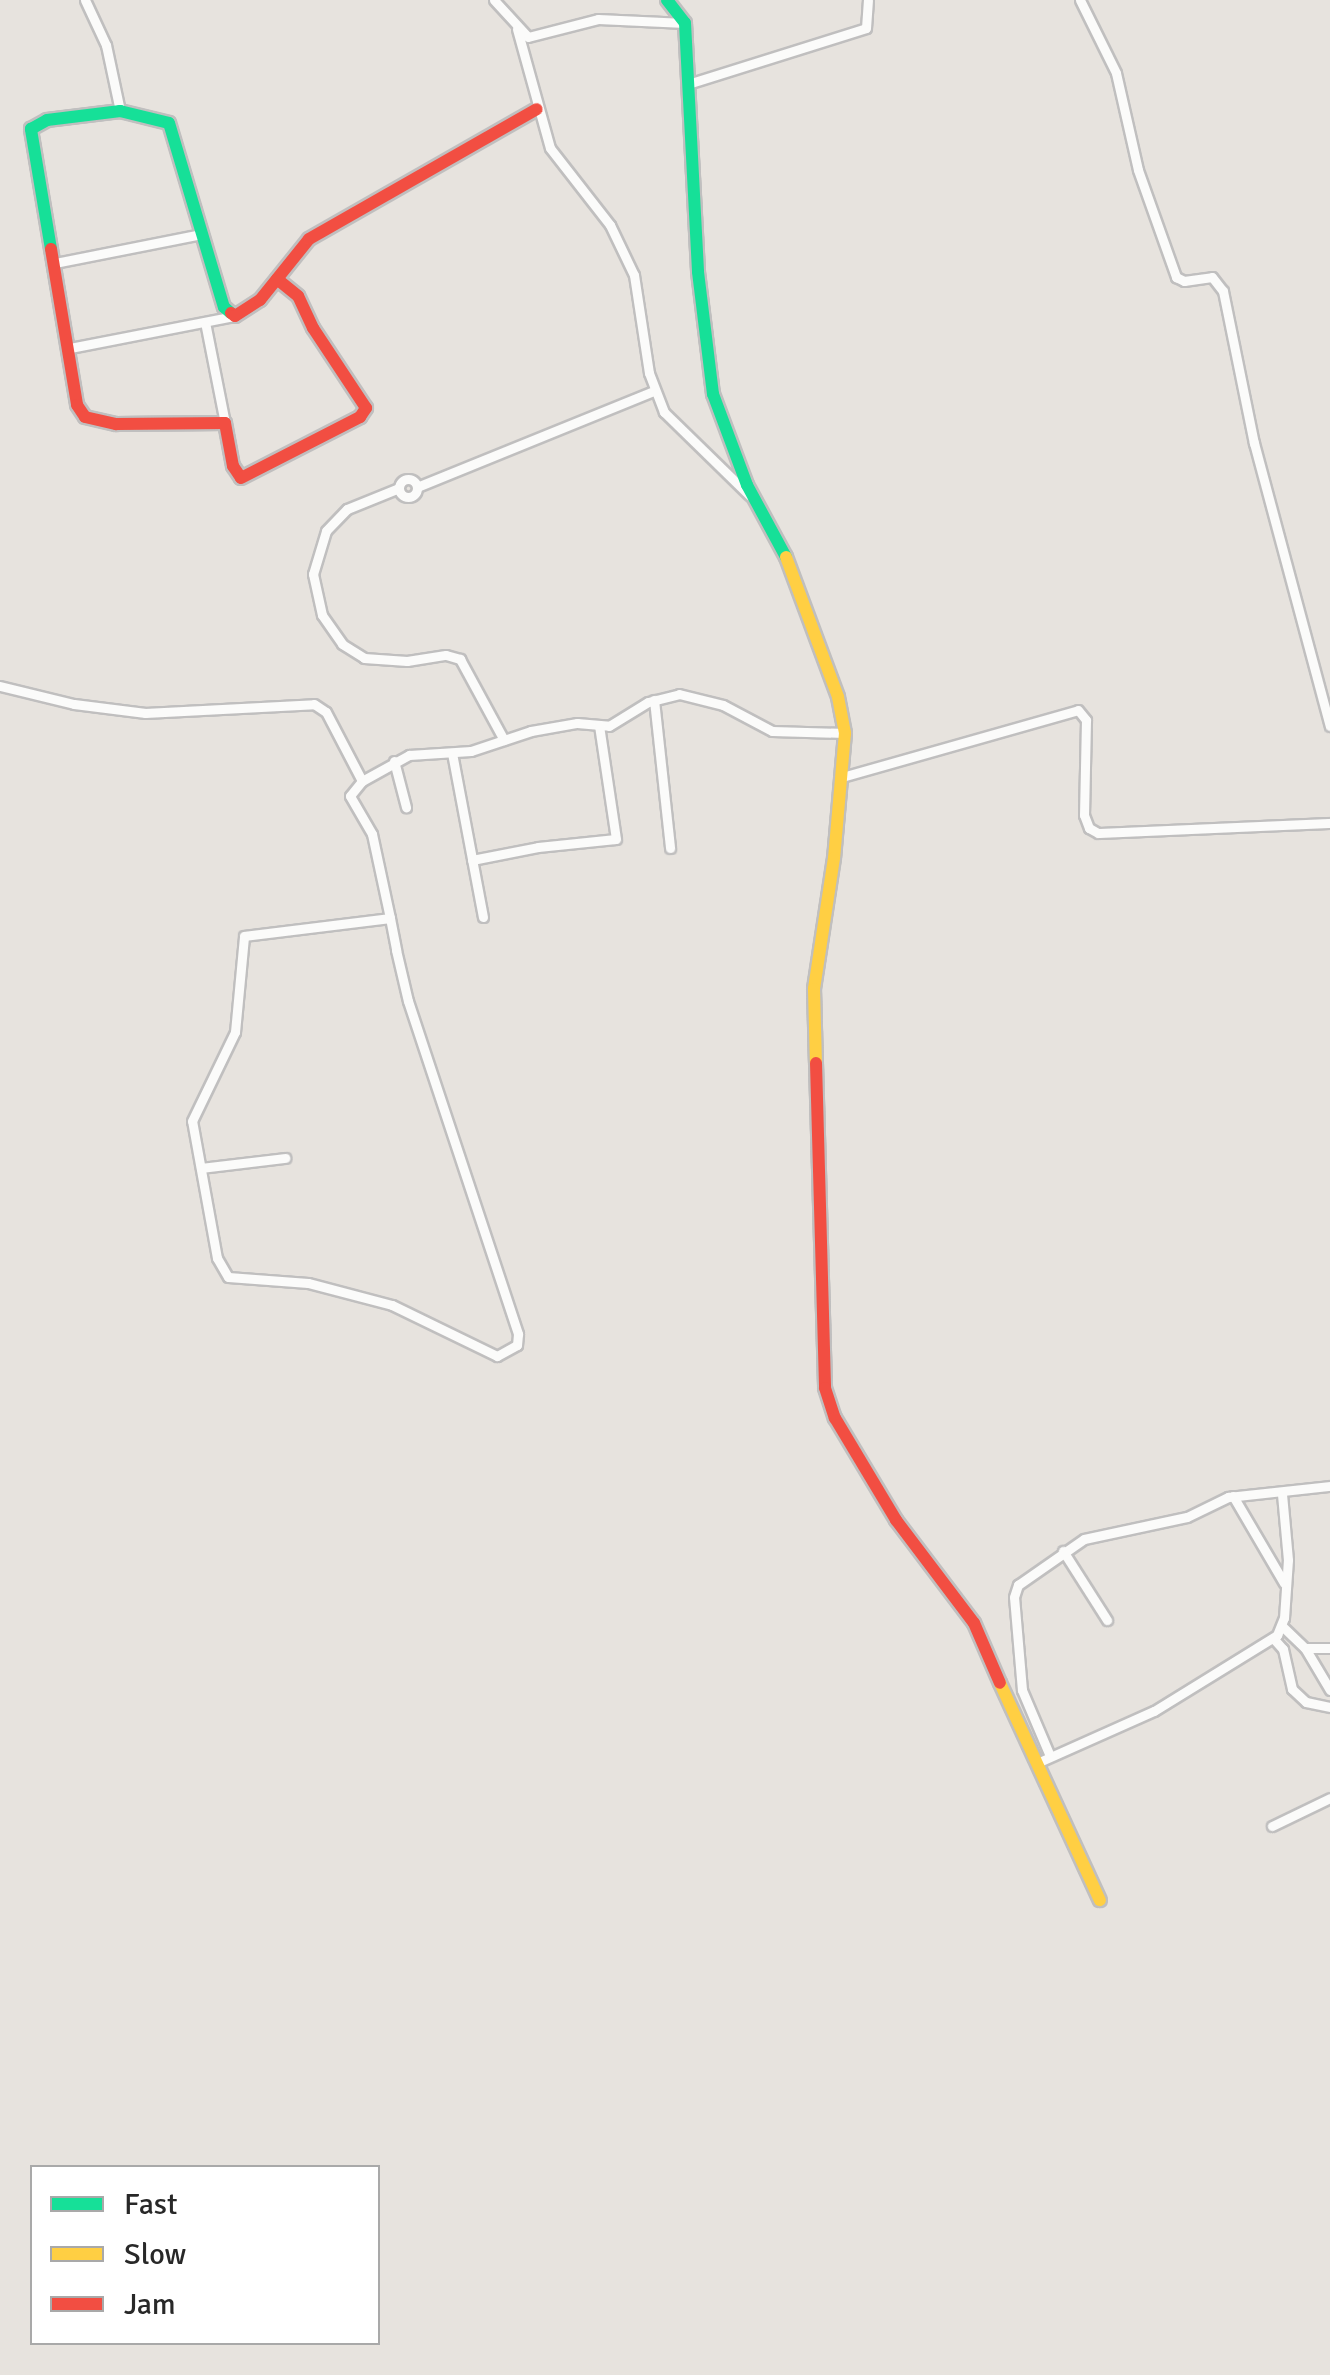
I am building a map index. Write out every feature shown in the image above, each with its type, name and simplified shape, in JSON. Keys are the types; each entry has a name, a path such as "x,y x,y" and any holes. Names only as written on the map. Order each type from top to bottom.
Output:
{"street":[{"path":"86,0 108,53 120,111"},
{"path":"494,0 517,29 534,38 598,18 685,23"},
{"path":"668,0 685,23 698,272 707,362 721,417 757,502 794,572 830,673 845,733 814,990 825,1388 836,1418 896,1520 974,1623 1043,1759 1100,1900"},
{"path":"691,83 866,28 868,0"},
{"path":"1080,0 1116,73 1138,170 1176,278 1184,281 1212,277 1224,291 1254,443 1330,726"},
{"path":"517,29 537,109 556,159 599,210 626,254 634,276 653,390 664,412 757,502"},
{"path":"70,348 234,316 252,309 303,245 322,231 537,109"},
{"path":"225,422 96,423 77,405 30,129 47,120 120,111 155,118 172,127 224,308 234,316"},
{"path":"55,263 202,234"},
{"path":"205,322 234,471 246,478 366,411 362,396 313,328 298,296 278,279"},
{"path":"504,740 460,659 446,655 406,661 364,658 342,644 322,615 313,574 326,531 347,509 400,488 408,479 417,488 653,390"},
{"path":"0,686 74,704 134,712 314,704 326,712 362,781"},
{"path":"390,918 244,936 235,1032 222,1066 194,1112 217,1258 228,1277 308,1283 378,1300 497,1356 517,1345 518,1334 408,1001 372,834 350,796 362,781 394,761 420,754 452,753 577,723 614,724 654,700 679,694 709,700 780,733 845,733"},
{"path":"654,700 670,848"},
{"path":"842,777 1078,710 1086,720 1084,815 1089,828 1098,834 1258,830 1330,823"},
{"path":"472,860 538,847 616,839 599,725"},
{"path":"452,753 484,917"},
{"path":"394,761 406,807"},
{"path":"200,1168 284,1158"},
{"path":"1043,1759 1022,1690 1014,1597 1018,1584 1084,1538 1187,1517 1233,1496 1282,1494 1330,1486"},
{"path":"1043,1759 1154,1712 1273,1638 1282,1627 1287,1591 1282,1494"},
{"path":"1233,1496 1260,1536 1287,1591"},
{"path":"1063,1551 1107,1620"},
{"path":"1282,1627 1305,1648 1330,1690"},
{"path":"1273,1638 1282,1648 1292,1689 1306,1702 1330,1707"},
{"path":"1305,1648 1330,1648"},
{"path":"1272,1826 1330,1798"}],"traffic: fast":[{"path":"667,0 685,23 698,272 713,394 747,485 786,557"},
{"path":"51,249 31,129 47,120 120,111 169,123 224,307 231,313"}],"traffic: slow":[{"path":"786,557 838,697 845,733 834,858 814,989 816,1063"},
{"path":"1000,1683 1100,1900"}],"traffic: jam":[{"path":"231,313 235,316 260,300 309,239 537,109"},
{"path":"51,249 77,405 85,417 116,424 225,423 233,466 241,478 360,417 366,408 313,328 298,296 277,279"},
{"path":"816,1063 825,1388 835,1418 896,1520 974,1623 1000,1683"}]}
